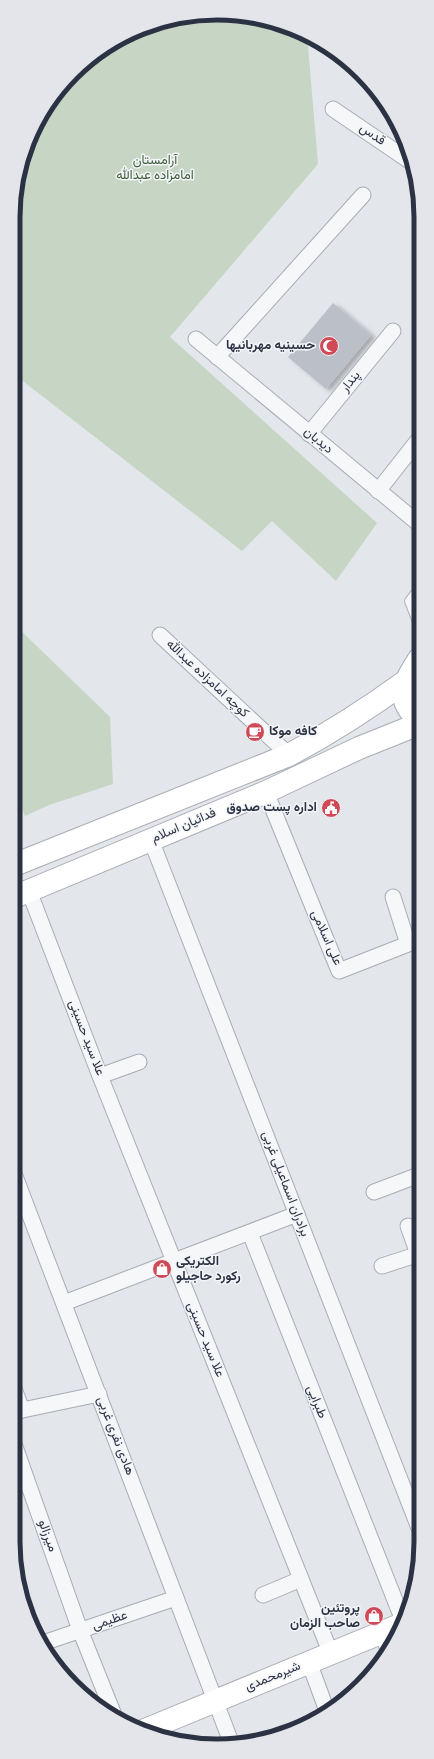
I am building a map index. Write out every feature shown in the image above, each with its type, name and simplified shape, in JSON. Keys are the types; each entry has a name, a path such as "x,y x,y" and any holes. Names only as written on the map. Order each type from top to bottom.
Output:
{"main road":[{"path":"414,667 406,681 404,700 410,712 414,716"},
{"name":"فدائیان اسلام","path":"20,863 289,755 324,736 373,705 406,681"},
{"name":"فدائیان اسلام","path":"21,894 266,792 359,748 414,726"},
{"name":"شیرمحمدی","path":"152,1728 309,1662 390,1636"}],"street":[{"name":"قدس","path":"332,109 405,158"},
{"path":"217,357 363,195"},
{"name":"پندار","path":"309,434 394,331"},
{"name":"دیدبان","path":"196,339 414,520"},
{"path":"378,491 414,445"},
{"name":"کوچه امامزاده عبدالله","path":"160,635 289,755"},
{"name":"علی اسلامی","path":"266,792 339,971 408,944 393,896"},
{"name":"برادران اسماعیلی غربی","path":"152,840 414,1515"},
{"name":"علا سید حسینی","path":"21,894 100,1076 330,1654"},
{"path":"100,1076 139,1062"},
{"path":"374,1192 414,1177"},
{"name":"هادی نفری غربی","path":"20,1187 230,1739"},
{"path":"64,1303 297,1214"},
{"path":"408,1226 414,1241"},
{"name":"طبرایی","path":"250,1233 400,1614"},
{"path":"382,1266 414,1256"},
{"path":"20,1411 98,1394"},
{"name":"میرزالو","path":"20,1461 80,1630 111,1708"},
{"path":"262,1595 301,1579"},
{"name":"عظیمی","path":"47,1642 176,1598"},
{"path":"309,1662 325,1706"}],"lane":[{"path":"414,594 409,601 414,614"}],"green space":[{"name":"آرامستان امامزاده عبدالله","path":"204,20 230,20 255,24 280,30 308,42 318,164 170,337 377,523 336,581 272,521 242,551 20,379 20,204 30,154 46,118 69,87 87,69 119,46 154,30"},
{"path":"20,630 110,717 113,784 49,805 25,816 20,804"}],"building":[{"name":"حسینیه مهربانیها","path":"333,303 371,335 326,389 288,357"}],"place":[{"name":"حسینیه مهربانیها","path":"329,346"},
{"name":"کافه موکا","path":"255,732"},
{"name":"اداره پست صدوق","path":"331,808"},
{"name":"الکتریکی رکورد حاجیلو","path":"162,1269"},
{"name":"پروتئین صاحب الزمان","path":"374,1616"}]}
